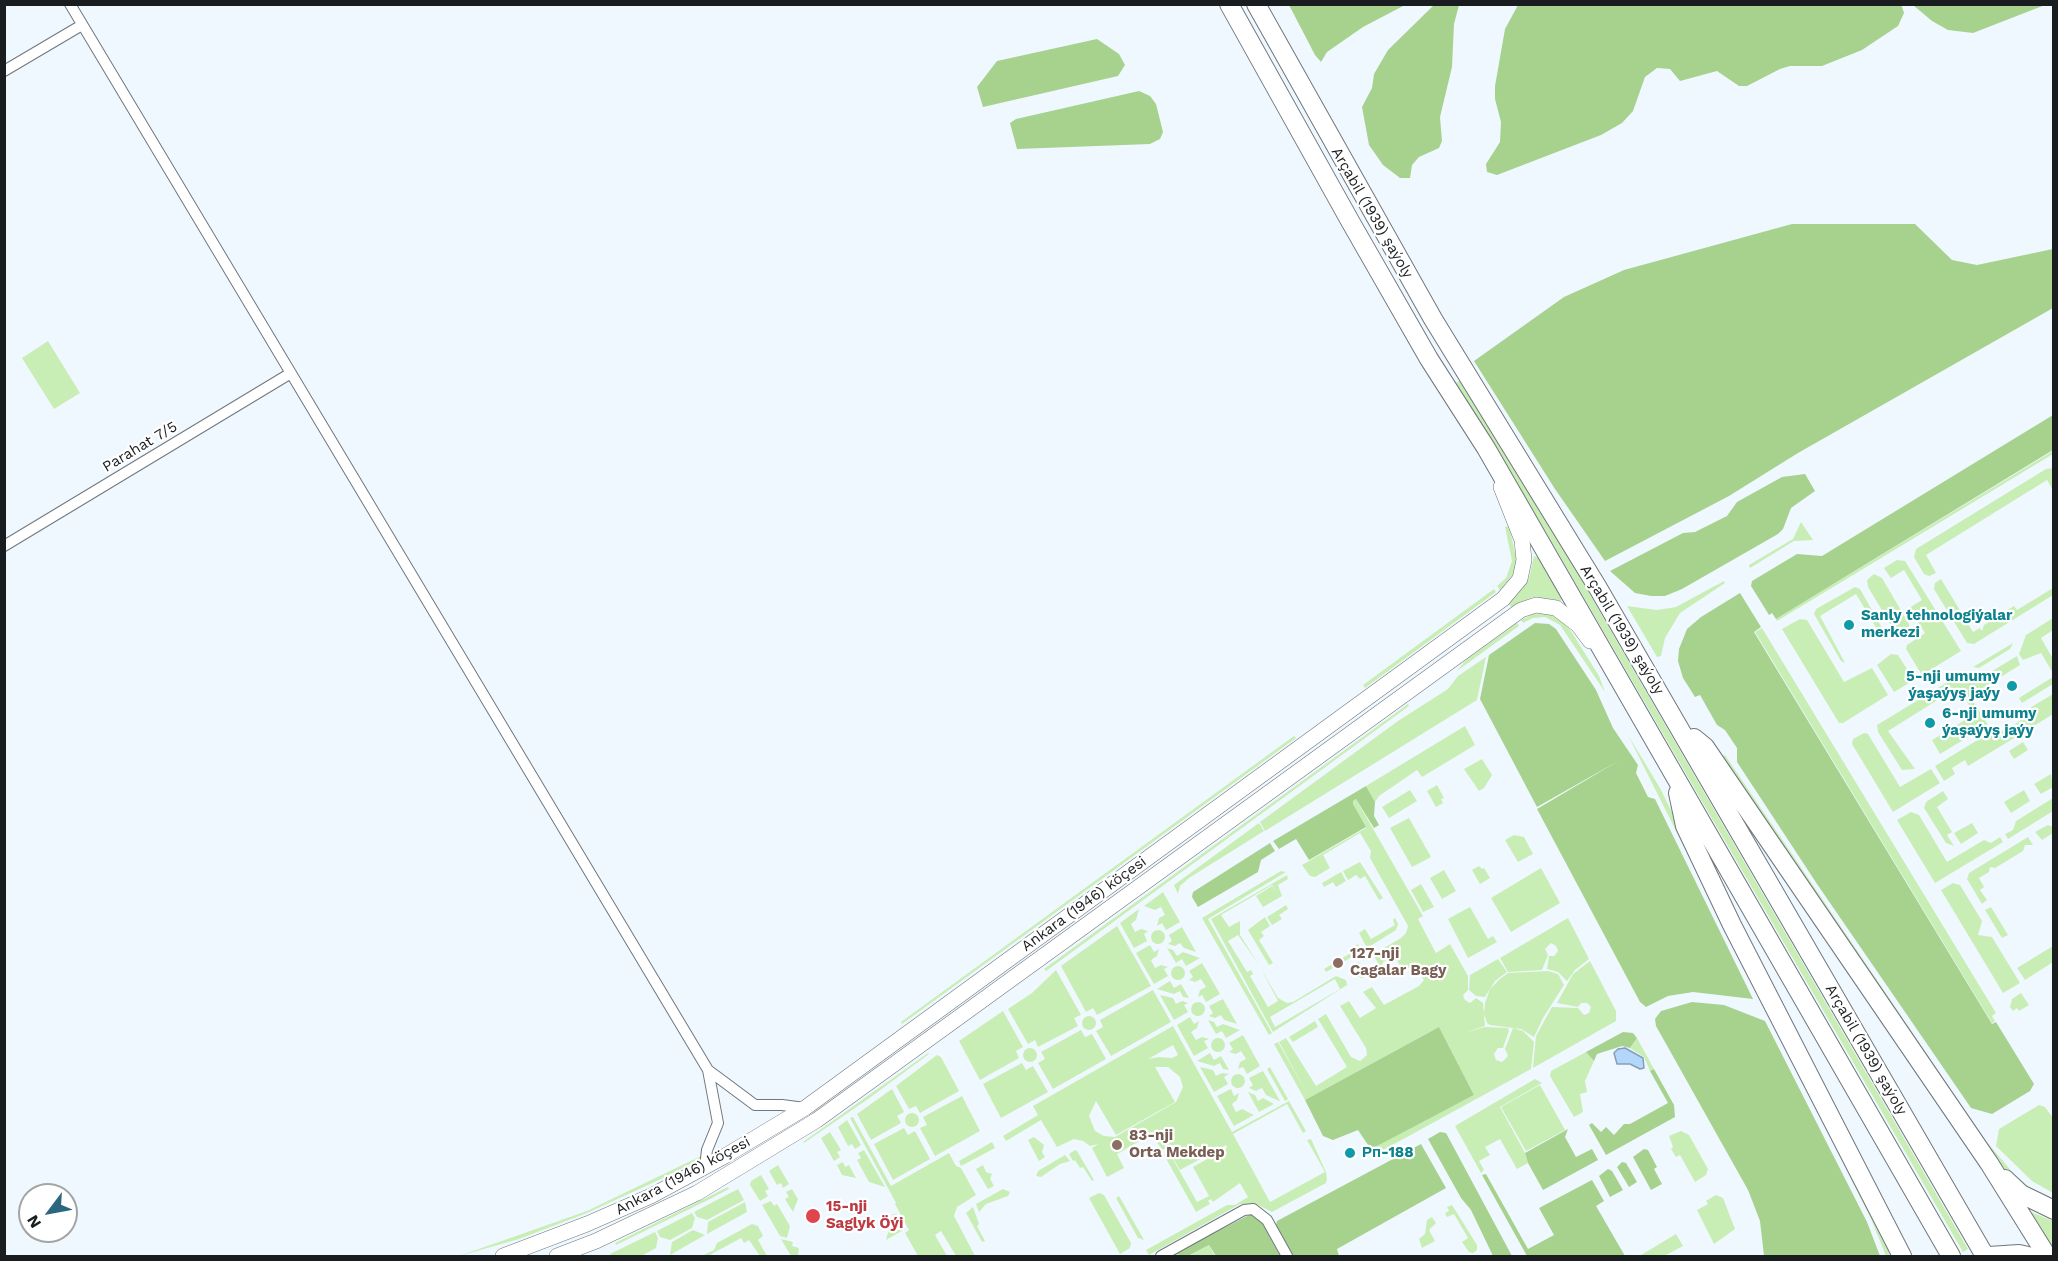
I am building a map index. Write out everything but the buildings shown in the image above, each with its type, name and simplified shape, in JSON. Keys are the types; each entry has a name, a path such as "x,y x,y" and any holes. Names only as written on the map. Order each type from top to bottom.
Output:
{"main road":[{"name":"Arçabil (1939) şaýoly","path":"1229,4 1430,359 1486,448 1605,660 1675,777 1949,1254"},
{"name":"Arçabil (1939) şaýoly","path":"1256,4 1329,138 1433,319 1598,588 1975,1240 1987,1257"},
{"path":"1279,94 1299,83"},
{"path":"1310,149 1329,138"},
{"name":"Ankara (1946) köçesi","path":"503,1257 587,1224 705,1167 805,1108 1509,594 1522,574 1524,550 1486,448"},
{"name":"Ankara (1946) köçesi","path":"557,1257 697,1193 817,1120 1521,610 1543,605 1565,613 1605,660"},
{"path":"1677,723 1705,747 1989,1163 2047,1256"},
{"path":"1675,777 1685,825 1727,915 1898,1252"},
{"path":"1989,1163 2021,1194 2054,1210"},
{"path":"1987,1257 2054,1256"}],"street":[{"path":"70,4 708,1070 718,1123 707,1150 705,1167"},
{"path":"4,71 82,25"},
{"name":"Parahat 7/5","path":"4,546 291,373"},
{"path":"708,1070 755,1105 805,1108"},
{"path":"1161,1257 1244,1210 1253,1209 1267,1220 1287,1257"}],"green space":[{"path":"1901,4 1904,13 1898,26 1862,50 1822,66 1790,66 1780,69 1747,86 1739,86 1717,71 1680,81 1670,69 1657,68 1645,77 1633,111 1622,123 1601,135 1497,175 1487,172 1486,164 1500,142 1501,122 1495,99 1495,86 1505,29 1518,5"},
{"path":"1289,5 1405,5 1363,27 1327,52 1321,62 1315,55"},
{"path":"1434,5 1459,5 1454,24 1452,67 1440,117 1442,141 1439,148 1419,157 1412,165 1410,178 1400,178 1383,165 1369,145 1362,107 1372,88 1374,74 1388,50"},
{"path":"1913,5 2045,5 1973,33 1948,30 1932,21"},
{"path":"1097,39 1119,54 1125,65 1118,76 983,107 977,87 997,61"},
{"path":"1139,91 1150,96 1156,104 1163,132 1160,139 1150,144 1017,149 1010,123 1016,119"},
{"path":"1792,224 1915,224 1952,260 1977,265 2053,249 2053,308 1798,453 1729,496 1605,561 1555,489 1474,361 1564,297 1624,270"},
{"path":"48,341 80,393 54,409 22,358"},
{"path":"1461,380 1552,529 1968,1249 1963,1252 1546,532 1456,383"},
{"path":"2053,415 2053,450 1776,619 1772,613 1769,615 1751,586 1752,581 1797,554 1822,556"},
{"path":"2053,451 2053,454 1777,621 1776,619"},
{"path":"2053,468 2053,490 2047,480 1926,555 1936,573 1929,576 1924,574 1914,557 1916,549 2046,469"},
{"path":"1805,474 1815,491 1791,508 1783,529 1778,534 1682,589 1665,596 1635,593 1610,571 1683,533 1695,532 1727,516 1737,502 1782,477"},
{"path":"1801,522 1813,540 1794,541 1750,568 1749,565 1793,539"},
{"path":"1509,526 1517,561 1514,573 1500,590 1497,586 1506,578 1512,561 1505,527"},
{"path":"1534,556 1539,558 1562,598 1561,601 1533,597 1511,607 1509,604 1529,578"},
{"path":"1897,560 1905,561 1961,651 1922,675 1906,649 1907,645 1925,633 1909,608 1922,600 1904,570 1891,578 1884,568"},
{"path":"1874,574 1882,578 1909,624 1906,635 1900,636 1895,632 1868,587 1867,580"},
{"path":"1941,579 1973,632 1980,628 1982,631 1984,625 2014,606 2017,610 2053,588 2053,595 1974,644 1967,643 1934,589 1935,583"},
{"path":"1724,581 1725,583 1680,613 1665,638 1661,656 1657,657 1627,606 1657,610 1676,607"},
{"path":"1855,587 1860,589 1886,635 1883,639 1856,594 1820,616 1845,663 1841,661 1814,614 1816,609"},
{"path":"1494,589 1496,592 1365,688 1363,685"},
{"path":"1740,593 1761,627 1754,632 1992,1024 1996,1022 2034,1084 2030,1091 1992,1114 1971,1108 1817,884 1737,762 1737,748 1725,730 1717,725 1700,695 1695,697 1683,678 1678,661 1679,649 1687,629 1701,617"},
{"path":"1546,613 1559,618 1571,631 1599,676 1605,692 1560,625 1545,617 1533,618 1523,623 1521,620 1533,614"},
{"path":"2053,618 2053,630 2041,638 2053,659 2053,673 2041,653 2023,660 2019,654 2026,635"},
{"path":"1800,619 1807,620 1844,682 1872,668 1888,695 1843,723 1839,723 1782,629"},
{"path":"1517,623 1519,626 1457,671 1466,660"},
{"path":"1535,623 1549,624 1556,629 1596,690 1613,728 1638,765 1636,773 1648,797 1655,799 1753,999 1693,992 1668,996 1646,1007 1640,1002 1537,809 1620,760 1537,807 1480,699 1489,655"},
{"path":"1762,628 1996,1013 1992,1016 1995,1021 1992,1023 1755,632"},
{"path":"2013,643 2010,649 1979,668 1973,667"},
{"path":"1891,654 1898,655 1914,680 1894,692 1877,665"},
{"path":"2017,656 2020,665 1970,696 1988,725 1940,754 1932,740 1975,714 1958,688 1940,695 1936,689 1962,674 1979,679"},
{"path":"1486,657 1477,700 1265,831 1260,822 1398,721 1448,689 1458,676"},
{"path":"2053,677 2053,684 2022,703 2019,698"},
{"path":"1933,691 1936,701 1888,731 1915,769 1902,770 1878,732 1877,725"},
{"path":"2053,694 2053,714 2021,734 2015,724 2020,721 2023,712"},
{"path":"1408,704 1409,706 1046,971 1044,969"},
{"path":"1465,726 1475,745 1422,777 1417,770 1379,796 1375,802 1366,786"},
{"path":"2010,727 2016,737 1968,766 1965,760 1952,768 1955,774 1944,781 1935,766 1994,730 2003,731"},
{"path":"1864,733 1868,734 1900,787 1931,769 1940,783 1893,812 1852,744 1853,739"},
{"path":"1628,735 1660,788 1760,991 1758,995"},
{"path":"1294,736 1296,738 902,1024 901,1022"},
{"path":"2023,742 2028,750 2014,759 2009,751"},
{"path":"1725,755 1985,1140 2015,1175 2029,1187 2053,1199 2053,1204 2012,1178 1982,1142 1721,757"},
{"path":"1482,759 1492,775 1484,788 1479,791 1464,769"},
{"path":"2051,774 2053,787 2041,794 2034,784"},
{"path":"1437,785 1444,798 1441,799 1443,803 1436,807 1427,791"},
{"path":"1366,786 1375,802 1374,816 1379,825 1374,828 1356,799 1353,804 1366,827 1309,860 1296,839 1279,849 1273,841"},
{"path":"1410,790 1417,801 1389,818 1382,807"},
{"path":"2024,790 2030,801 2011,813 2004,802"},
{"path":"1943,791 1948,799 1937,807 1952,832 1947,835 1954,846 1946,843 1924,808 1926,802"},
{"path":"2053,798 2053,811 2008,839 2005,834 2013,830 2016,821"},
{"path":"1356,799 1423,916 1418,919 1448,976 1436,953 1450,944 1468,976 1468,990 1463,995 1465,1000 1470,1003 1476,998 1483,1003 1485,1026 1464,1033 1485,1027 1508,1028 1503,1048 1498,1048 1494,1054 1496,1060 1502,1062 1508,1056 1505,1049 1513,1028 1523,1031 1534,1042 1531,1069 1376,1154 1370,1148 1474,1095 1439,1027 1305,1100 1274,1044 1278,1042 1309,1097 1279,1042 1286,1038 1316,1086 1347,1067 1318,1019 1326,1014 1351,1057 1360,1061 1367,1055 1366,1048 1340,1006 1349,1001 1360,1018 1376,1008 1363,992 1372,987 1384,1005 1419,986 1424,980 1414,965 1403,971 1394,955 1382,963 1383,966 1363,978 1356,976 1358,969 1356,964 1359,962 1365,973 1379,965 1374,956 1360,962 1401,938 1408,926 1370,858 1371,851 1360,833 1323,855 1330,868 1315,877 1310,876 1302,865 1366,828 1353,804"},
{"path":"1911,812 1919,815 1947,862 1984,840 1991,843 2000,837 2003,842 1935,883 1897,820"},
{"path":"1409,818 1431,857 1412,867 1390,828"},
{"path":"1259,823 1264,831 1189,878 1180,886 1178,894 1174,885"},
{"path":"1972,823 1978,833 1961,844 1954,833"},
{"path":"2048,825 2053,827 2053,833 2042,840 2035,832"},
{"path":"1514,835 1524,837 1533,854 1518,862 1505,840"},
{"path":"2028,837 2033,845 2025,845 2023,851 1995,868 1990,867 1989,872 1979,878 1984,887 1980,890 1987,900 1982,904 1967,879 1969,873"},
{"path":"1270,843 1275,851 1261,860 1258,872 1198,907 1192,897 1193,892"},
{"path":"1360,862 1383,898 1379,900 1365,876 1360,879 1356,875 1348,880 1343,871"},
{"path":"1479,866 1484,868 1490,878 1480,884 1472,870"},
{"path":"1541,868 1560,903 1511,932 1491,898"},
{"path":"1444,870 1456,891 1442,899 1430,878"},
{"path":"1281,871 1286,872 1208,919 1272,1033 1269,1035 1202,918"},
{"path":"1341,872 1346,881 1336,887 1333,882 1324,887 1322,883"},
{"path":"1287,875 1288,879 1278,885 1282,896 1263,907 1256,896 1272,886 1277,892 1272,885 1221,915 1229,927 1240,921 1240,935 1259,965 1238,935 1228,941 1247,972 1251,970 1253,974 1250,976 1268,1007 1278,1001 1261,969 1278,998 1287,1003 1293,1002 1336,976 1346,980 1347,985 1273,1032 1211,919","holes":["1335,979 1340,989 1275,1027 1270,1017"]},
{"path":"1953,883 1960,885 1982,921 1978,935 1992,937 2020,983 2003,993 1941,890"},
{"path":"1421,884 1434,907 1423,912 1411,890"},
{"path":"1163,892 1180,922 1166,930 1162,923 1157,926 1159,918 1165,915 1161,907 1155,910 1144,906"},
{"path":"1286,905 1288,909 1279,915 1282,919 1272,925 1267,917"},
{"path":"1470,907 1488,939 1493,936 1497,942 1468,958 1448,919"},
{"path":"1991,907 2008,935 2002,938 1985,910"},
{"path":"1139,909 1136,920 1131,924 1135,932 1141,929 1148,931 1144,934 1147,941 1134,948 1120,923"},
{"path":"1265,917 1270,926 1261,932 1264,936 1259,940 1273,963 1269,965 1248,930"},
{"path":"1395,918 1398,924 1396,930 1367,948 1359,933 1365,929 1371,939 1395,925 1393,920"},
{"path":"1568,918 1589,959 1575,970 1567,981 1558,972 1547,969 1549,956 1554,956 1558,951 1551,943 1545,949 1548,955 1542,970 1508,972 1500,958"},
{"path":"1117,926 1151,986 1097,1015 1093,1008 1086,1012 1061,966"},
{"path":"1182,927 1196,952 1184,948 1180,943 1175,946 1168,944 1172,941 1169,935"},
{"path":"1158,930 1163,932 1165,937 1163,942 1158,944 1153,942 1151,937 1153,932"},
{"path":"1358,944 1362,951 1326,972 1324,969 1354,951 1354,947"},
{"path":"1150,945 1154,952 1159,949 1157,956 1151,960 1155,968 1161,965 1168,967 1164,969 1168,976 1154,984 1136,953"},
{"path":"2053,946 2053,962 2025,980 2017,968"},
{"path":"1167,948 1173,950 1177,956 1183,952 1200,958 1186,966 1182,959 1176,963"},
{"path":"1498,959 1507,972 1495,981 1485,997 1476,996 1469,990 1470,975"},
{"path":"1590,961 1616,1011 1616,1021 1533,1068 1536,1036 1552,1007 1578,1008 1584,1015 1589,1013 1591,1007 1587,1003 1581,1003 1578,1007 1557,1003 1573,974"},
{"path":"1202,963 1220,994 1206,1002 1202,995 1198,997 1200,990 1206,987 1201,979 1195,982 1189,980 1193,977 1189,971"},
{"path":"1178,966 1183,968 1185,973 1183,978 1178,980 1173,978 1171,973 1173,968"},
{"path":"1056,970 1081,1015 1074,1018 1078,1026 1038,1047 1035,1040 1028,1044 1008,1009 1032,993"},
{"path":"1548,971 1558,974 1564,985 1534,1037 1521,1029 1487,1023 1484,1014 1485,1003 1490,989 1500,979 1508,973"},
{"path":"1170,981 1174,988 1181,984 1189,998 1183,997 1180,991 1174,994 1157,989"},
{"path":"1153,990 1171,1022 1111,1056 1096,1031 1103,1027 1100,1020"},
{"path":"2021,993 2029,1005 2019,1011 2017,1008 2013,1011 2010,1007 2012,999"},
{"path":"1160,995 1173,998 1176,1004 1182,1001 1188,1003 1184,1005 1188,1012 1174,1020"},
{"path":"1223,999 1237,1024 1224,1020 1221,1015 1215,1018 1209,1016 1213,1013 1209,1006"},
{"path":"1198,1002 1203,1004 1205,1009 1203,1014 1198,1016 1193,1014 1191,1009 1193,1004"},
{"path":"1692,1002 1724,1005 1765,1021 1867,1222 1880,1256 1764,1256 1760,1221 1748,1190 1656,1026 1655,1019 1661,1011"},
{"path":"1003,1011 1023,1047 1016,1051 1019,1058 980,1080 959,1041"},
{"path":"1089,1016 1094,1018 1096,1023 1094,1028 1089,1030 1084,1028 1082,1023 1084,1018"},
{"path":"1190,1017 1194,1024 1199,1021 1197,1028 1191,1032 1196,1040 1202,1037 1209,1039 1204,1041 1208,1048 1194,1056 1177,1025"},
{"path":"1208,1020 1214,1022 1217,1027 1223,1024 1240,1030 1226,1038 1222,1031 1216,1034"},
{"path":"1315,1021 1318,1027 1293,1042 1289,1037"},
{"path":"1173,1026 1232,1132 1289,1101 1306,1131 1303,1133 1287,1104 1233,1134 1270,1202 1325,1172 1307,1140 1311,1139 1326,1172 1326,1183 1272,1212 1256,1204 1240,1204 1149,1255 1146,1250 1227,1205 1235,1205 1248,1197 1240,1183 1213,1202 1211,1199 1208,1201 1210,1204 1196,1212 1164,1155 1169,1152 1197,1202 1209,1196 1193,1167 1227,1148 1226,1145 1180,1170 1157,1130 1166,1148 1162,1150 1152,1134 1117,1154 1124,1168 1107,1177 1092,1148 1098,1144 1090,1146 1074,1139 1057,1147 1041,1120 1006,1141 1003,1136 1038,1115 1033,1106","holes":["1173,1045 1178,1055 1172,1058 1148,1059","1155,1067 1168,1067 1180,1077 1183,1087 1176,1102 1115,1137 1104,1136 1095,1131 1089,1116 1096,1101 1116,1135 1175,1102"]},
{"path":"1439,1027 1474,1095 1375,1147 1370,1148 1358,1130 1333,1140 1323,1136 1305,1100"},
{"path":"1775,1027 1883,1235 1890,1256 1886,1256 1871,1219"},
{"path":"1081,1030 1085,1037 1092,1034 1106,1059 1053,1089 1038,1063 1045,1059 1041,1052"},
{"path":"1623,1032 1633,1033 1637,1038 1630,1048 1622,1046 1597,1054 1594,1061 1586,1052"},
{"path":"1243,1035 1260,1066 1247,1074 1243,1067 1238,1069 1240,1062 1246,1059 1241,1051 1236,1054 1229,1052 1233,1049 1229,1043"},
{"path":"1218,1038 1223,1040 1225,1045 1223,1050 1218,1052 1213,1050 1211,1045 1213,1040"},
{"path":"1637,1038 1654,1069 1650,1071 1644,1057 1630,1048"},
{"path":"1030,1048 1035,1050 1037,1055 1035,1060 1030,1062 1025,1060 1023,1055 1025,1050"},
{"path":"1586,1052 1594,1061 1585,1081 1587,1092 1580,1094 1583,1112 1574,1117 1550,1076 1551,1071"},
{"path":"928,1053 868,1099 803,1142"},
{"path":"1210,1053 1214,1060 1221,1056 1229,1070 1223,1069 1220,1063 1214,1066 1197,1061"},
{"path":"937,1055 941,1057 959,1091 920,1113 916,1106 909,1109 896,1086"},
{"path":"1022,1063 1026,1070 1033,1066 1048,1092 1001,1118 983,1084"},
{"path":"1200,1067 1213,1070 1216,1076 1222,1073 1229,1074 1224,1077 1228,1084 1214,1092"},
{"path":"1270,1067 1288,1099 1285,1101 1267,1069"},
{"path":"1654,1069 1674,1105 1675,1117 1606,1155 1589,1125 1592,1123 1601,1132 1606,1127 1614,1135 1624,1124 1630,1124 1668,1103 1650,1071"},
{"path":"1263,1071 1280,1101 1266,1095 1262,1088 1256,1091 1249,1088 1253,1085 1249,1078"},
{"path":"1238,1074 1243,1076 1245,1081 1243,1086 1238,1088 1233,1086 1231,1081 1233,1076"},
{"path":"1535,1079 1542,1083 1500,1107 1528,1163 1517,1169 1500,1139 1485,1147 1490,1155 1479,1161 1484,1170 1481,1173 1455,1126"},
{"path":"1540,1085 1565,1130 1526,1151 1501,1107"},
{"path":"892,1089 904,1112 897,1116 901,1123 871,1140 857,1114"},
{"path":"1231,1089 1234,1096 1239,1093 1237,1100 1232,1104 1236,1112 1242,1109 1254,1115 1234,1126 1217,1096"},
{"path":"1248,1092 1255,1095 1258,1101 1263,1098 1274,1104 1259,1112"},
{"path":"962,1096 980,1131 935,1156 920,1128 927,1125 923,1117"},
{"path":"2039,1105 2045,1107 2053,1118 2053,1193 2032,1181 1996,1146 1999,1129"},
{"path":"912,1113 917,1115 919,1120 917,1125 912,1127 907,1125 905,1120 907,1115"},
{"path":"853,1117 891,1186 949,1153 956,1166 961,1168 976,1195 957,1207 954,1216 975,1256 956,1256 941,1231 935,1235 947,1256 918,1256 905,1233 909,1230 896,1203 850,1118"},
{"path":"847,1120 861,1145 855,1149 852,1144 848,1146 838,1127"},
{"path":"904,1128 908,1135 915,1131 930,1159 893,1180 874,1144"},
{"path":"1568,1129 1565,1137 1576,1157 1592,1149 1598,1160 1543,1190 1525,1153"},
{"path":"1681,1131 1689,1135 1708,1169 1706,1175 1695,1182 1680,1155 1676,1157 1671,1149 1673,1147 1669,1136"},
{"path":"830,1132 841,1150 837,1152 840,1157 834,1161 821,1138"},
{"path":"1440,1132 1446,1133 1512,1256 1493,1256 1471,1210 1461,1198 1428,1139"},
{"path":"1034,1137 1044,1145 1042,1152 1045,1157 1039,1161 1028,1140"},
{"path":"992,1142 995,1148 961,1166 959,1161"},
{"path":"1421,1144 1446,1188 1337,1249 1339,1256 1293,1256 1276,1225 1277,1221"},
{"path":"1644,1149 1648,1150 1657,1167 1654,1169 1662,1184 1651,1190 1633,1157"},
{"path":"864,1150 885,1187 869,1182 857,1160 861,1158 858,1153"},
{"path":"1075,1150 1094,1180 1092,1181 1083,1167 1080,1168 1075,1160 1073,1161 1069,1154"},
{"path":"1065,1155 1070,1161 1060,1164 1041,1177 1036,1176 1038,1171"},
{"path":"701,1156 702,1158 661,1179 587,1213 519,1239 459,1256 587,1211"},
{"path":"843,1162 845,1167 849,1165 856,1178 842,1175 837,1165"},
{"path":"1622,1162 1626,1163 1637,1182 1629,1187 1617,1167"},
{"path":"778,1165 789,1184 783,1188 781,1183 777,1185 769,1171"},
{"path":"983,1165 986,1172 992,1174 990,1179 994,1186 988,1189 976,1169"},
{"path":"1608,1169 1612,1171 1623,1190 1610,1197 1599,1176"},
{"path":"1486,1174 1528,1249 1554,1235 1539,1208 1592,1180 1604,1201 1596,1206 1625,1256 1527,1256 1482,1175"},
{"path":"761,1175 769,1189 765,1191 768,1196 760,1201 750,1185 751,1181"},
{"path":"728,1187 729,1189 708,1200 616,1245 615,1243"},
{"path":"738,1189 744,1200 707,1220 697,1217 694,1212"},
{"path":"792,1189 798,1199 793,1212 785,1199 789,1197 786,1192"},
{"path":"1003,1189 1010,1192 1008,1196 986,1204 979,1212 976,1204"},
{"path":"1099,1193 1104,1195 1131,1243 1130,1248 1120,1254 1089,1198"},
{"path":"1716,1195 1723,1198 1735,1229 1714,1244 1697,1210 1708,1204 1706,1201"},
{"path":"1119,1196 1144,1240 1138,1238 1116,1198"},
{"path":"771,1201 774,1206 777,1204 790,1226 787,1238 780,1236 762,1205"},
{"path":"745,1202 747,1212 707,1234 708,1222"},
{"path":"1452,1205 1477,1245 1477,1250 1473,1253 1469,1252 1462,1242 1468,1238 1454,1214 1447,1217 1445,1213 1449,1211 1447,1207"},
{"path":"973,1207 979,1224 977,1226 985,1241 982,1242 966,1213"},
{"path":"2031,1212 2053,1221 2053,1248 2032,1216"},
{"path":"692,1213 695,1218 692,1228 670,1240 660,1237 657,1231"},
{"path":"893,1214 897,1214 905,1229 886,1240"},
{"path":"1251,1214 1261,1220 1280,1256 1216,1256 1209,1245 1188,1256 1173,1254"},
{"path":"1432,1217 1436,1223 1429,1230 1435,1241 1422,1248 1419,1239 1425,1234 1427,1220"},
{"path":"752,1224 758,1226 763,1236 758,1240 767,1256 760,1256 749,1240 744,1243 741,1238 708,1256 702,1256 714,1250 717,1243"},
{"path":"693,1230 705,1235 670,1255 672,1242"},
{"path":"655,1232 658,1238 656,1248 641,1256 612,1256 610,1254"},
{"path":"1676,1234 1683,1246 1664,1256 1641,1255"},
{"path":"781,1239 793,1242 792,1246 799,1248 798,1256 791,1256"},
{"path":"1209,1245 1215,1256 1189,1256"}],"water":[{"path":"1625,1048 1643,1058 1644,1068 1640,1069 1630,1064 1617,1064 1614,1053 1618,1049"}],"place":[{"name":"Sanly tehnologiýalar merkezi","path":"1849,625"},
{"name":"5-nji umumy ýaşaýyş jaýy","path":"2012,686"},
{"name":"6-nji umumy ýaşaýyş jaýy","path":"1930,723"},
{"name":"127-nji Cagalar Bagy","path":"1338,963"},
{"name":"83-nji Orta Mekdep","path":"1117,1145"},
{"name":"Рп-188","path":"1350,1153"},
{"name":"15-nji Saglyk Öýi","path":"813,1216"}]}
